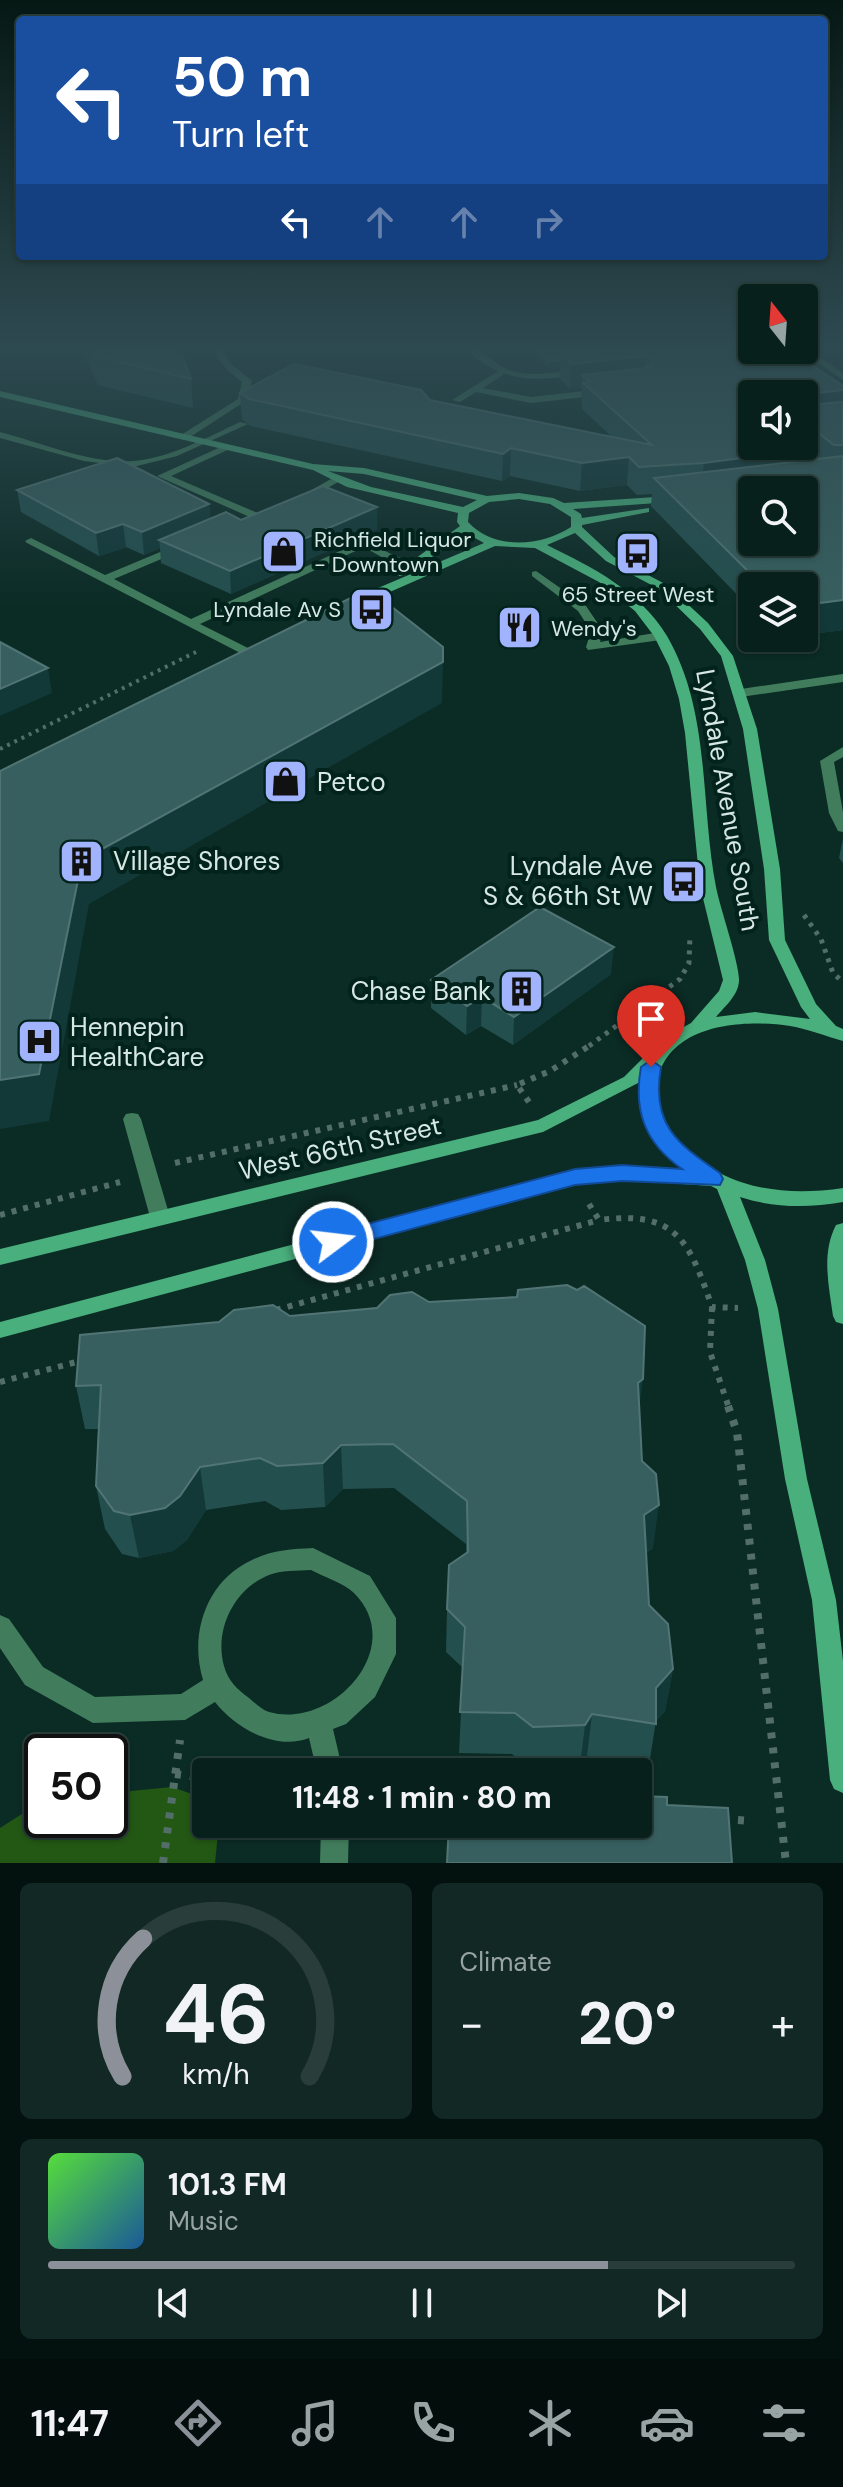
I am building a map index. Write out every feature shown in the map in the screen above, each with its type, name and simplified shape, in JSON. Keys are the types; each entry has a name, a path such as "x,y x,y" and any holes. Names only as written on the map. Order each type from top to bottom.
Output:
{"main road":[{"path":"175,435 313,467 364,471 487,499 519,496 565,506 687,499 577,525"},
{"path":"313,467 335,481 426,499 464,511"},
{"path":"362,599 416,565 433,548 465,528 464,511 487,499"},
{"name":"Lyndale Avenue South","path":"465,528 496,542 536,544 568,535 577,525 577,516 565,506"},
{"name":"Lyndale Avenue South","path":"577,525 610,559 663,587 689,610 727,656 750,729 772,869 777,940 809,1007 839,1033"},
{"path":"344,608 496,542"},
{"name":"Lyndale Avenue South","path":"536,544 616,587 661,636 685,702 706,875 731,980 727,993 697,1027"},
{"path":"236,661 264,648"},
{"path":"839,1033 795,1019 760,1016 727,1018 697,1027 670,1043 651,1067 646,1096 654,1126 678,1155 719,1182 750,1194 789,1200 843,1195"},
{"name":"West 66th Street","path":"0,1257 543,1125 630,1081 670,1043"},
{"path":"0,1330 575,1177 622,1173 719,1182"},
{"path":"719,1182 755,1260 768,1309 796,1479 824,1600 843,1780"},
{"path":"843,1230 836,1264 843,1316"},
{"path":"833,1694 843,1724"}],"street":[{"path":"0,435 114,463 136,464 219,435"},
{"path":"229,447 162,476 256,516"},
{"path":"292,501 335,481"},
{"path":"242,522 268,511"},
{"path":"31,541 250,654"},
{"path":"192,623 364,543 389,557 416,565"},
{"path":"105,579 187,545"},
{"path":"536,574 582,609 597,631 592,647 661,636"},
{"path":"362,599 384,610"},
{"path":"741,693 843,678"},
{"path":"843,751 827,761 836,813 843,828"},
{"path":"132,1119 160,1217"},
{"path":"313,1559 341,1567 363,1583 379,1605 386,1633 382,1662 369,1688 347,1710 319,1724 287,1728 258,1722 234,1708 217,1686 208,1660 209,1633 218,1607 235,1585 258,1568 285,1560 313,1559"},
{"path":"0,1627 34,1676 93,1710 185,1707 217,1686"},
{"path":"319,1724 327,1758"},
{"path":"334,1863 335,1838"}],"path":[{"path":"821,939 833,973 843,982"},
{"path":"0,1215 85,1195 194,1157 517,1085 548,1075 594,1045 634,1009 665,995 689,969 688,943"},
{"path":"517,1085 528,1100"},
{"path":"588,1202 599,1220"},
{"path":"270,1312 599,1220 638,1215 669,1228 694,1256 712,1307 710,1352 737,1432 786,1863"},
{"path":"712,1307 742,1309"},
{"path":"0,1382 90,1359"},
{"path":"163,1863 185,1707"},
{"path":"175,1774 192,1776"},
{"path":"709,1818 751,1821"}],"green space":[{"path":"172,1787 192,1794 192,1838 218,1838 215,1863 0,1863 0,1828 24,1813 24,1838 128,1838 128,1791"}],"building":[{"path":"415,435 602,435 652,445 641,435 738,435 738,458 639,467 629,457 582,463 511,448 503,454"},
{"path":"821,435 843,435 843,445 834,445"},
{"path":"843,456 843,600 818,603 818,572 749,572 654,478"},
{"path":"117,458 209,504 142,532 123,524 96,533 17,490"},
{"path":"323,486 377,507 230,571 159,540 226,512 241,520"},
{"name":"Village Shores","path":"369,589 443,647 443,662 82,860 39,1074 0,1080 0,771"},
{"path":"0,642 48,668 0,689"},
{"path":"540,907 614,947 514,1017 482,997 467,1006 431,980"},
{"path":"567,1285 577,1290 584,1286 645,1326 643,1379 638,1383 642,1461 656,1474 659,1505 644,1515 649,1605 668,1624 673,1669 656,1688 656,1724 592,1714 585,1725 533,1727 515,1713 460,1712 465,1627 447,1609 449,1565 468,1552 467,1501 393,1444 341,1445 323,1463 277,1466 260,1458 200,1467 180,1496 165,1508 130,1515 114,1511 96,1486 101,1385 76,1386 80,1335 219,1322 234,1310 273,1305 290,1316 377,1308 390,1295 412,1292 429,1302 517,1297 518,1290"},
{"path":"652,1796 667,1797 667,1805 728,1808 732,1863 447,1863 448,1838 652,1838"}],"place":[{"name":"Richfield Liquor - Downtown","path":"283,552"},
{"name":"65 Street West","path":"638,553"},
{"name":"Lyndale Av S","path":"372,609"},
{"name":"Wendy's","path":"520,628"},
{"name":"Petco","path":"286,782"},
{"name":"Village Shores","path":"82,861"},
{"name":"Lyndale Ave S & 66th St W","path":"684,881"},
{"name":"Chase Bank","path":"522,991"},
{"name":"Hennepin HealthCare","path":"39,1042"}],"route":[{"path":"333,1242 575,1177 622,1173 712,1179 678,1155 654,1126 646,1096 651,1067"}]}
